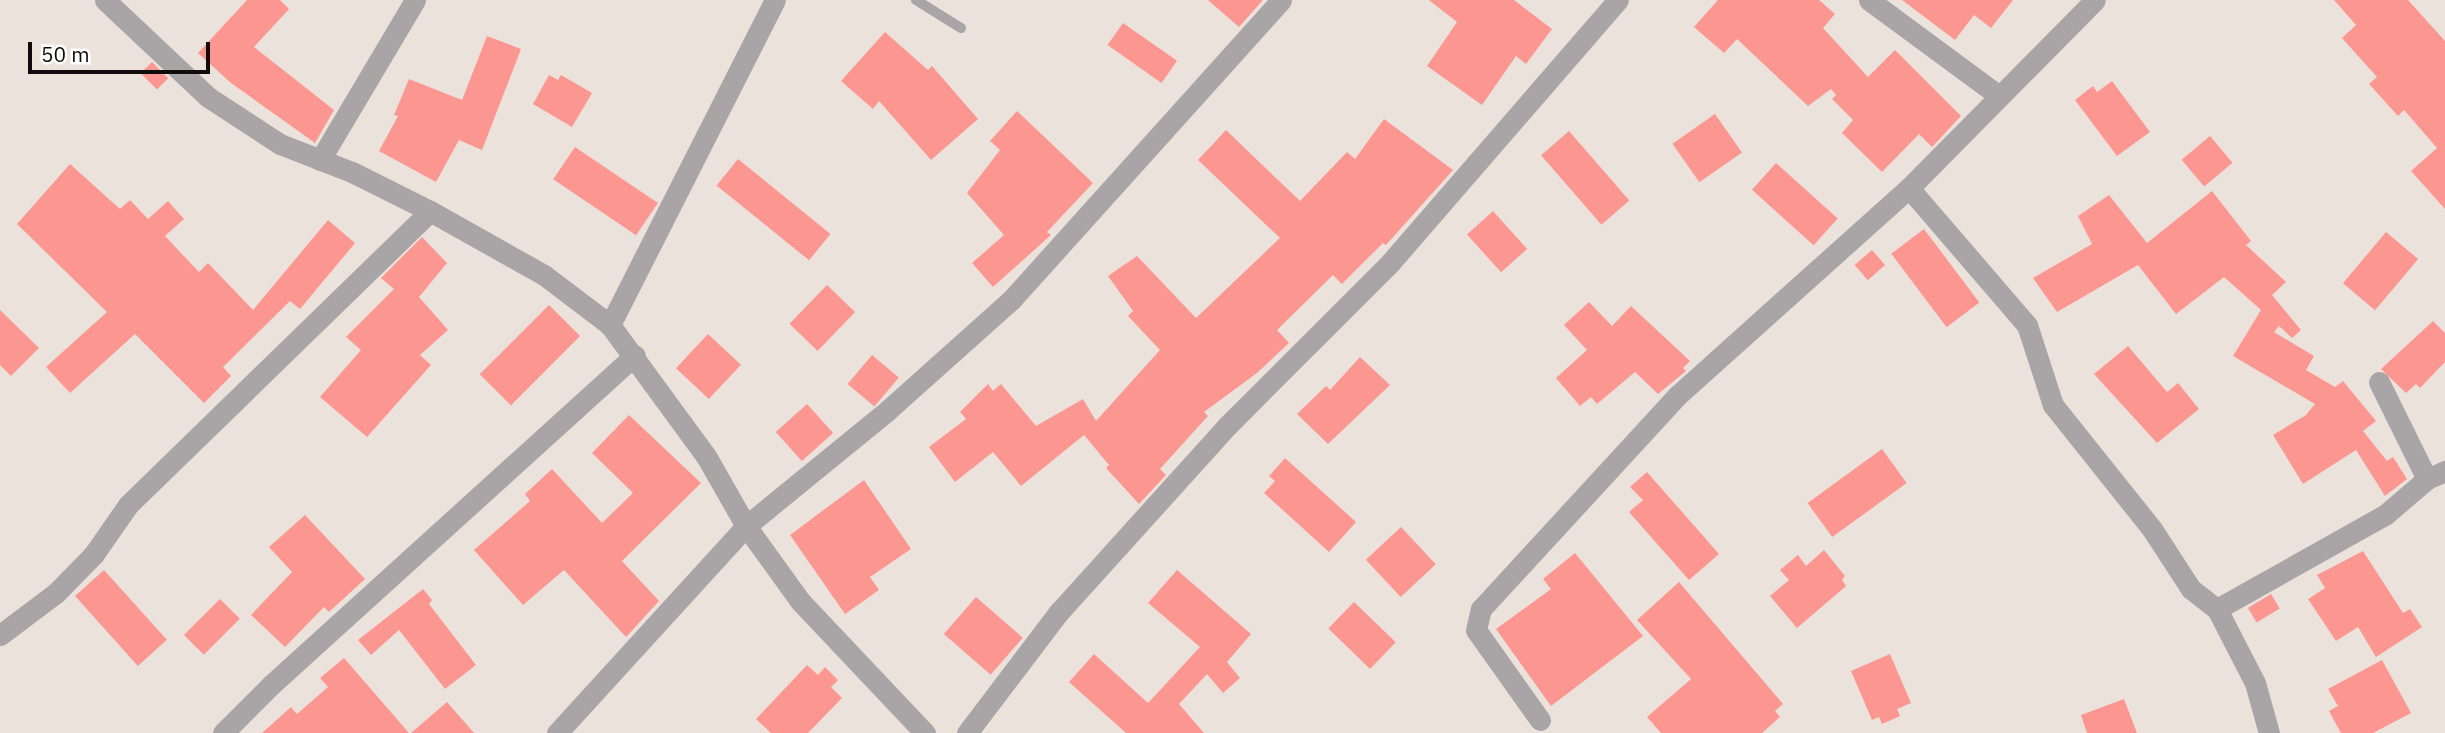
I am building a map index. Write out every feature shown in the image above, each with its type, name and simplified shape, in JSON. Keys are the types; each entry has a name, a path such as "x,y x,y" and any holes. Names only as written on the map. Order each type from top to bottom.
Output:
{"street":[{"path":"105,0 208,97 279,144 430,211 544,275 610,325 635,355 706,456 746,526 800,601 925,733"},
{"path":"320,160 415,0"},
{"path":"610,325 775,0"},
{"path":"557,733 746,526 888,410 1012,299 1281,0"},
{"path":"967,733 1059,612 1228,425 1390,263 1618,0"},
{"path":"1869,0 1999,96"},
{"path":"1540,720 1476,630 1481,609 1678,395 1909,188 2095,0"},
{"path":"1909,188 2027,325 2053,405 2152,529 2191,589 2217,609 2255,683 2269,733"},
{"path":"0,635 56,593 94,554 128,505 430,211"},
{"path":"223,733 271,685 635,355"},
{"path":"2217,609 2386,514 2436,475 2379,382"}],"lane":[{"path":"916,0 961,29"}],"building":[{"path":"247,0 280,0 289,9 254,47 334,110 315,143 231,83 198,53"},
{"path":"1208,0 1263,0 1239,27"},
{"path":"1429,0 1514,0 1552,29 1526,64 1516,56 1482,105 1427,66 1457,22"},
{"path":"1718,0 1819,0 1835,14 1823,28 1868,77 1895,50 1961,116 1932,147 1919,134 1882,172 1842,133 1853,120 1832,99 1836,95 1831,89 1808,106 1737,39 1724,53 1694,27"},
{"path":"1902,0 2013,0 1991,28 1974,15 1955,40"},
{"path":"2334,0 2408,0 2445,41 2445,209 2411,171 2437,148 2404,110 2398,116 2369,84 2377,77 2342,38 2356,25"},
{"path":"1123,23 1177,61 1162,83 1108,45"},
{"path":"885,32 928,70 932,66 978,119 931,160 879,101 873,109 841,81"},
{"path":"487,36 521,49 482,150 459,140 436,182 379,151 398,116 394,115 409,79 462,100"},
{"path":"152,62 168,78 157,90 141,73"},
{"path":"549,75 558,80 561,75 592,93 572,127 533,104"},
{"path":"2112,81 2150,132 2117,156 2075,100 2093,86 2097,92"},
{"path":"1017,111 1093,183 1047,232 1051,235 993,287 972,263 1004,235 967,193 1000,150 990,141"},
{"path":"1715,114 1742,153 1699,182 1672,144"},
{"path":"1384,119 1453,170 1386,245 1383,243 1342,284 1333,275 1277,330 1289,343 1257,373 1204,412 1208,416 1160,469 1166,475 1139,504 1106,468 1109,465 1084,435 1021,486 993,452 955,482 929,447 966,419 960,412 988,384 993,391 1001,384 1036,426 1083,399 1096,421 1160,350 1128,316 1133,311 1108,276 1137,256 1196,318 1280,238 1198,160 1226,130 1300,201 1347,152 1355,159"},
{"path":"1569,131 1629,200 1601,225 1541,155"},
{"path":"2210,136 2232,163 2204,187 2182,160"},
{"path":"575,147 658,203 636,235 553,179"},
{"path":"738,159 830,234 809,260 717,185"},
{"path":"1776,163 1838,219 1814,245 1752,190"},
{"path":"70,164 120,209 130,200 148,219 168,201 184,219 165,236 199,272 208,263 253,310 328,220 355,243 300,309 290,301 223,367 231,376 204,403 135,334 70,393 46,367 107,312 17,224"},
{"path":"2212,191 2251,241 2246,245 2286,282 2272,295 2301,330 2292,338 2279,326 2274,332 2314,356 2306,370 2335,387 2343,381 2376,421 2363,431 2387,461 2393,457 2407,479 2385,496 2356,450 2303,484 2273,435 2306,415 2315,404 2233,356 2261,310 2224,277 2176,314 2138,265 2057,312 2033,278 2092,244 2078,216 2109,195 2147,243"},
{"path":"1493,211 1527,249 1501,272 1467,234"},
{"path":"1924,229 1979,302 1947,327 1891,254"},
{"path":"2386,232 2418,259 2375,310 2343,283"},
{"path":"422,237 447,263 419,297 448,330 420,355 431,365 367,437 320,397 361,350 346,337 394,289 381,278"},
{"path":"1872,250 1885,265 1868,280 1855,265"},
{"path":"827,285 855,312 818,351 789,324"},
{"path":"1589,302 1612,326 1631,306 1690,361 1683,368 1686,371 1658,394 1635,372 1597,404 1591,397 1580,406 1556,378 1587,350 1564,325"},
{"path":"549,305 580,336 511,405 480,374"},
{"path":"0,310 39,348 11,376 0,365"},
{"path":"2433,321 2445,333 2445,362 2420,388 2416,384 2406,393 2381,369"},
{"path":"708,334 741,365 709,399 676,368"},
{"path":"2128,346 2167,392 2178,383 2199,409 2157,443 2094,374"},
{"path":"872,355 899,377 874,407 848,384"},
{"path":"1360,357 1390,385 1328,444 1297,414 1326,386 1330,390"},
{"path":"807,404 833,433 802,461 776,432"},
{"path":"629,415 701,483 622,561 659,601 626,637 564,570 523,605 474,550 530,501 525,494 552,469 602,523 633,493 592,453"},
{"path":"1882,449 1907,483 1832,537 1808,503"},
{"path":"1285,458 1356,522 1329,552 1264,493 1275,481 1269,476"},
{"path":"1647,472 1719,554 1689,580 1629,512 1643,500 1630,487"},
{"path":"864,480 911,549 870,577 879,590 845,614 790,535"},
{"path":"305,515 365,579 329,612 324,607 285,647 251,615 292,572 269,547"},
{"path":"1401,527 1436,564 1401,597 1366,560"},
{"path":"1824,550 1845,576 1842,580 1846,586 1797,628 1770,596 1789,580 1780,570 1798,555 1806,566"},
{"path":"2363,551 2403,613 2410,609 2422,627 2376,657 2358,627 2336,641 2308,599 2325,588 2317,575"},
{"path":"1575,553 1643,636 1551,706 1496,629 1551,589 1543,579"},
{"path":"104,570 167,640 138,666 75,596"},
{"path":"1177,570 1251,634 1227,662 1240,678 1223,693 1207,674 1179,704 1204,733 1126,733 1069,682 1094,654 1148,703 1200,647 1148,603"},
{"path":"1679,582 1783,704 1775,711 1780,717 1762,733 1661,733 1647,717 1691,679 1637,620"},
{"path":"423,589 432,600 429,604 476,665 445,689 399,630 371,655 358,640"},
{"path":"2271,594 2280,609 2257,622 2248,608"},
{"path":"976,597 1023,638 991,675 944,634"},
{"path":"220,599 240,619 204,655 184,635"},
{"path":"1354,602 1396,642 1370,669 1328,629"},
{"path":"1890,654 1911,703 1897,709 1900,716 1882,724 1879,717 1872,720 1851,671"},
{"path":"344,658 409,733 262,733 291,707 297,714 328,687 320,678"},
{"path":"2382,660 2411,713 2373,733 2341,733 2329,711 2338,706 2328,689"},
{"path":"807,665 818,675 825,667 838,680 831,687 842,698 808,733 771,733 756,719"},
{"path":"2124,699 2137,733 2087,733 2081,715"},
{"path":"447,702 474,733 411,733"}]}
